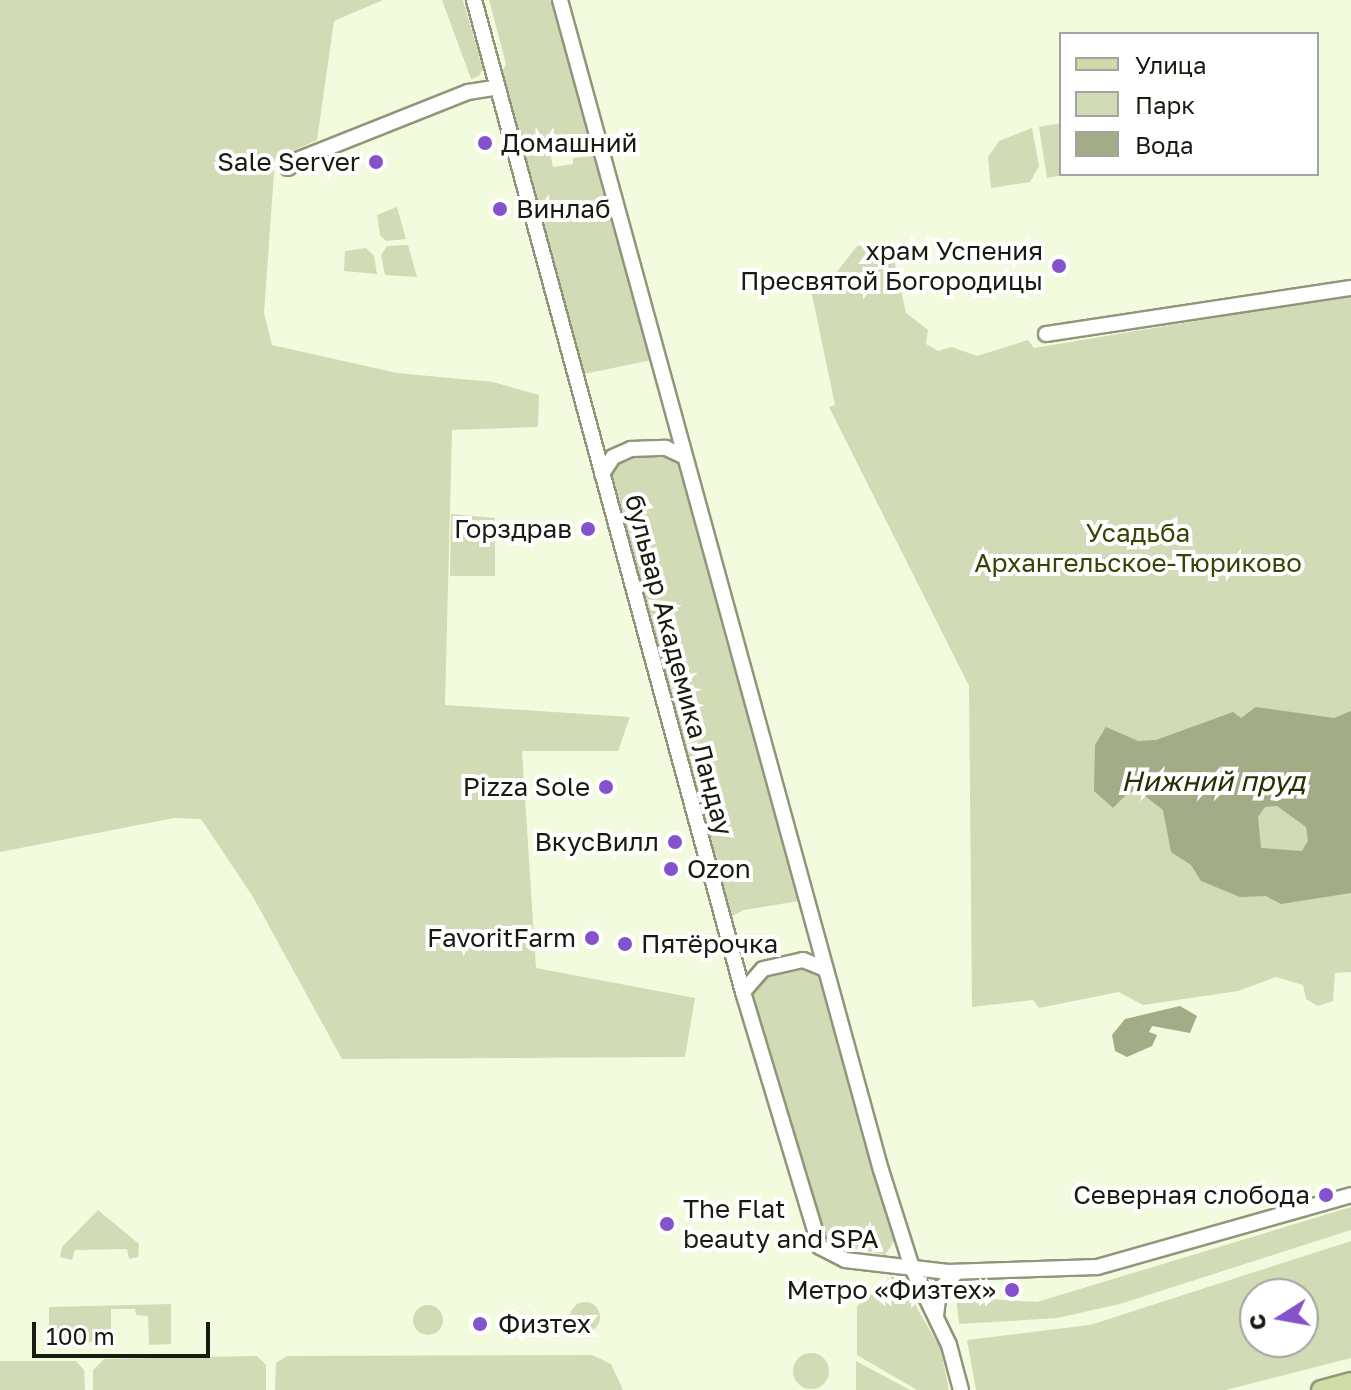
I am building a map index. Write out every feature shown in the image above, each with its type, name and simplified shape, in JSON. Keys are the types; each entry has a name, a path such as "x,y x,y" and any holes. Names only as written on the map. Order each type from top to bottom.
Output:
{"main road":[{"path":"1321,1390 1351,1382"}],"street":[{"name":"бульвар Академика Ландау","path":"474,0 743,992 820,1247 845,1260 912,1268 957,1272 1035,1272 1115,1264 1351,1195"},
{"path":"560,0 825,969 912,1268 936,1318 961,1390"},
{"path":"288,168 297,160 468,92 498,87"},
{"path":"1046,334 1351,288"},
{"path":"602,474 613,457 631,449 666,448 685,457"},
{"path":"743,992 763,969 803,960 825,969"},
{"path":"936,1318 937,1295 957,1272"}],"green space":[{"path":"0,0 383,0 334,21 317,140 275,159 264,313 272,345 397,373 493,382 539,395 538,427 452,430 445,705 630,717 618,751 522,751 536,968 695,998 685,1057 342,1059 253,897 201,819 174,818 0,852"},
{"path":"442,0 463,0 483,69 479,76 471,79"},
{"path":"489,0 551,0 590,140 588,147 573,151 568,145 550,152 553,167 573,164 573,158 594,156 652,360 584,374 501,75 506,64"},
{"path":"1059,123 1059,176 1047,178 1039,127"},
{"path":"1032,128 1039,166 1030,182 991,188 988,157 999,141"},
{"path":"397,207 406,239 386,241 380,235 377,215"},
{"name":"Усадьба Архангельское-Тюриково","path":"885,243 893,255 906,313 928,330 926,344 938,351 952,347 977,356 1028,340 1034,348 1351,295 1351,972 1335,973 1333,1001 1318,1006 1306,999 1303,985 1276,977 1238,991 1143,1005 1119,992 1039,1008 1033,1000 972,1007 969,686 829,407 835,405 810,285 819,274 832,278 857,246"},
{"path":"408,245 417,277 385,275 381,255 387,246"},
{"path":"366,248 374,256 377,274 344,271 345,251"},
{"path":"667,454 681,466 799,901 744,910 729,918 612,479 612,470 627,457"},
{"path":"451,514 495,518 495,576 450,576"},
{"path":"806,967 821,977 896,1238 885,1255 837,1245 824,1232 751,998 763,977"},
{"path":"1351,1207 1351,1230 1120,1304 1057,1318 959,1324 956,1297 1037,1302"},
{"path":"98,1210 139,1244 138,1257 129,1259 127,1249 75,1250 72,1260 60,1257 62,1247"},
{"path":"1351,1241 1351,1358 1226,1390 976,1390 967,1340 1090,1325"},
{"path":"892,1276 903,1283 941,1350 949,1390 917,1390 857,1355 857,1306"},
{"path":"585,1302 596,1306 600,1317 596,1328 585,1332 574,1328 570,1317 574,1306"},
{"path":"171,1304 171,1344 149,1345 148,1316 136,1315 135,1309 111,1309 111,1342 49,1342 49,1307"},
{"path":"428,1305 439,1309 443,1320 439,1331 428,1335 417,1331 413,1320 417,1309"},
{"path":"811,1353 824,1358 829,1371 824,1384 811,1389 798,1384 793,1371 798,1358"},
{"path":"592,1355 611,1364 623,1390 275,1390 276,1363 287,1356"},
{"path":"257,1356 266,1365 266,1390 93,1390 93,1370 104,1359"},
{"path":"0,1361 76,1361 84,1370 85,1390 0,1390"},
{"path":"856,1361 910,1390 856,1390"}],"water":[{"name":"Нижний пруд","path":"1256,707 1334,718 1351,711 1351,893 1281,904 1266,896 1240,897 1201,881 1191,865 1171,852 1163,810 1141,793 1129,792 1113,808 1094,791 1095,745 1106,727 1138,741 1156,740 1233,712 1241,718","holes":["1277,806 1306,827 1308,841 1302,851 1261,848 1258,817 1265,807"]},
{"path":"1180,1006 1197,1016 1190,1033 1152,1026 1149,1032 1157,1035 1152,1046 1127,1057 1115,1051 1112,1035 1125,1019"}],"place":[{"name":"Домашний","path":"485,143"},
{"name":"Sale Server","path":"376,162"},
{"name":"Винлаб","path":"500,209"},
{"name":"храм Успения Пресвятой Богородицы","path":"1059,266"},
{"name":"Горздрав","path":"588,529"},
{"name":"Pizza Sole","path":"606,787"},
{"name":"ВкусВилл","path":"675,842"},
{"name":"Ozon","path":"671,869"},
{"name":"FavoritFarm","path":"592,938"},
{"name":"Пятёрочка","path":"625,944"},
{"name":"Северная слобода","path":"1326,1195"},
{"name":"The Flat beauty and SPA","path":"667,1224"},
{"name":"Метро «Физтех»","path":"1012,1290"},
{"name":"Физтех","path":"480,1324"}]}
